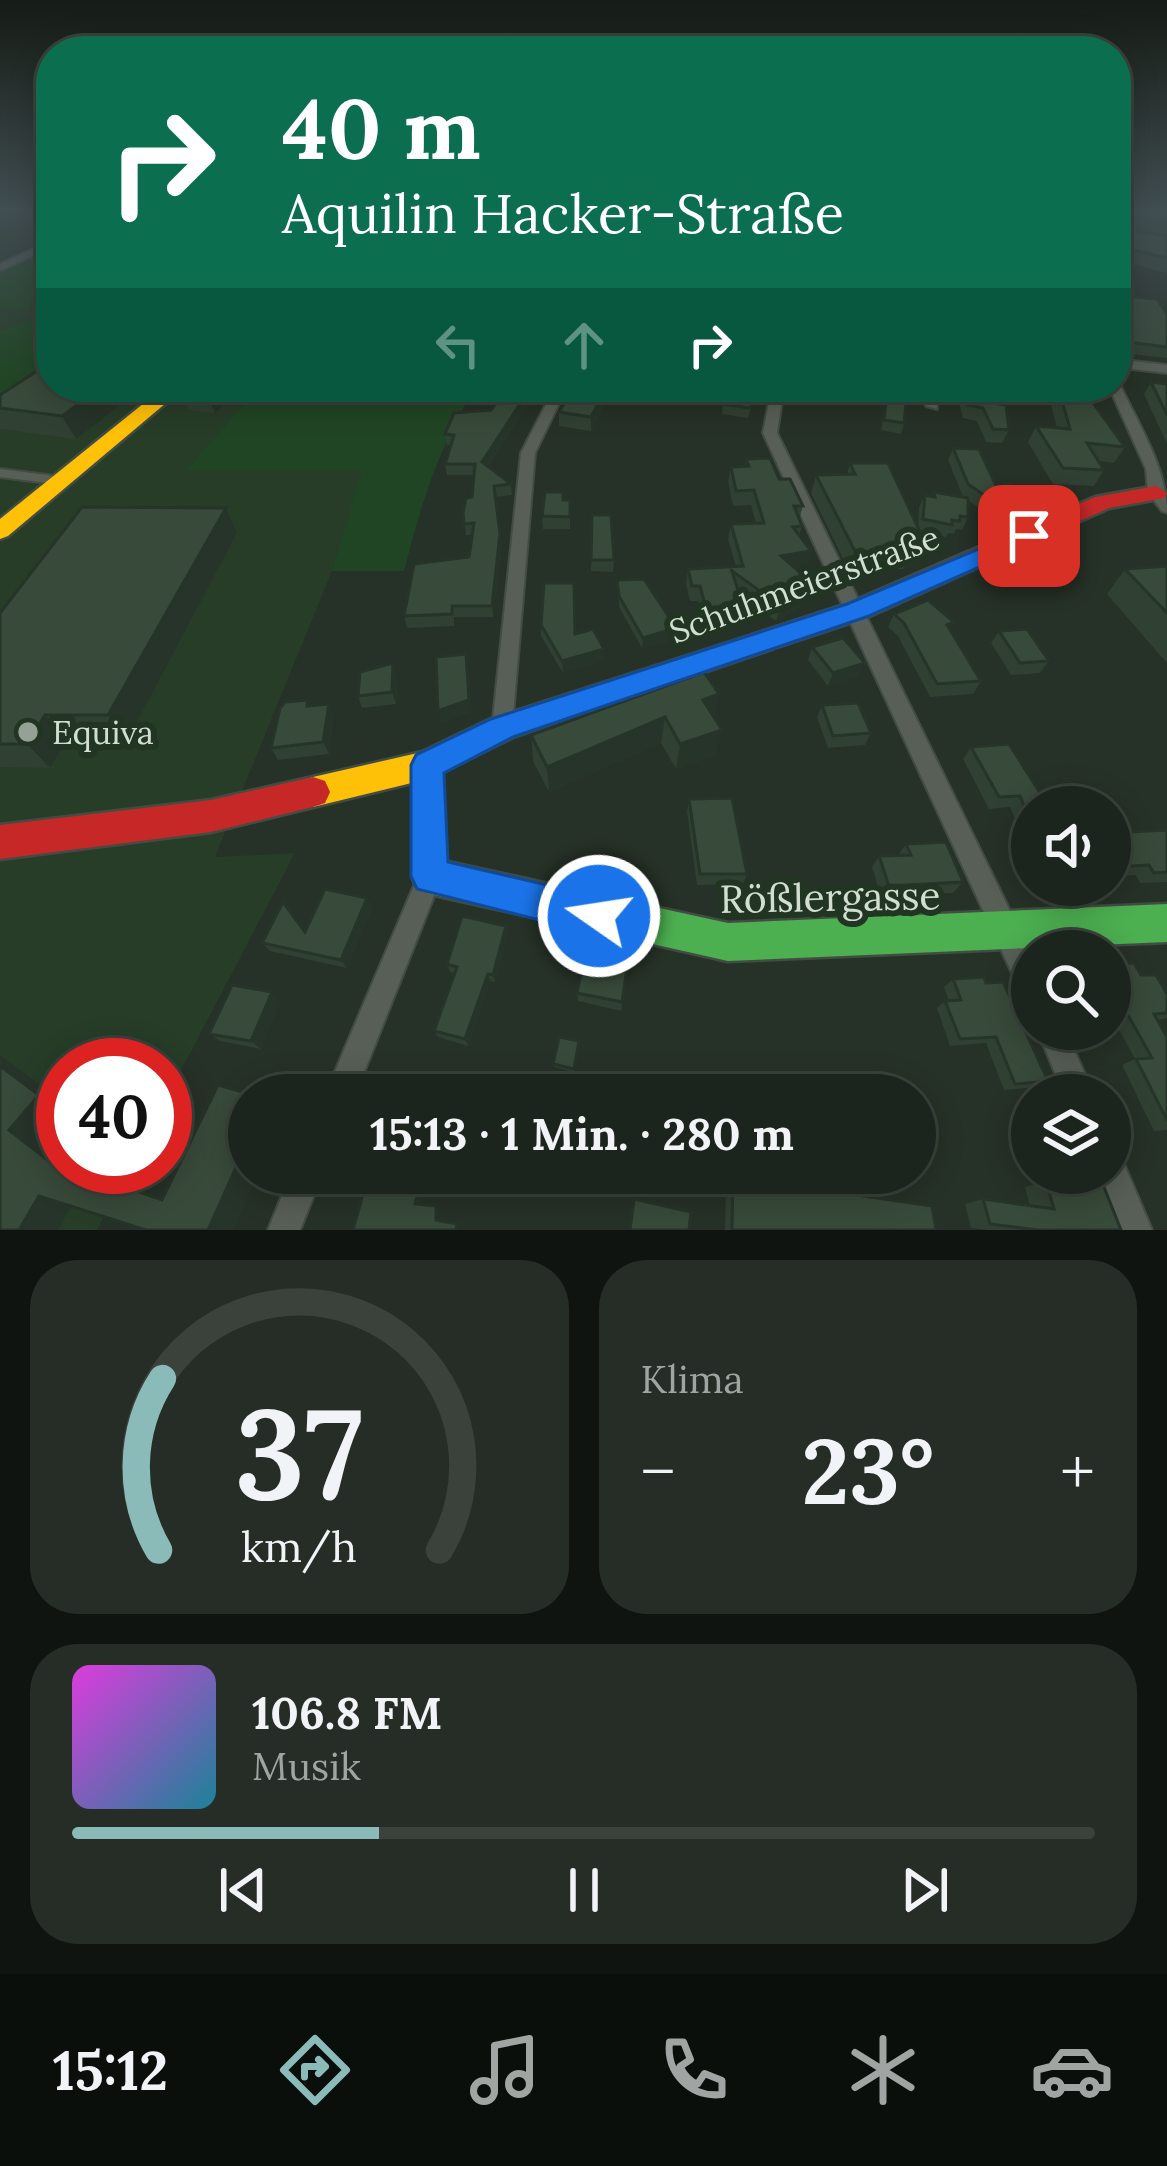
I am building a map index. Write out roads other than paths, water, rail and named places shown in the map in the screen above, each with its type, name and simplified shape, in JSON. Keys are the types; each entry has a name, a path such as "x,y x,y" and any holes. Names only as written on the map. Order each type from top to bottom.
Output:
{"street":[{"path":"1131,365 1167,369"},
{"path":"0,531 158,402"},
{"path":"502,728 528,453 554,402"},
{"path":"775,402 770,433 1011,937"},
{"path":"932,402 932,406"},
{"name":"Schuhmeierstraße","path":"0,842 211,816 428,765 502,728 856,610 1103,502 1161,501 1154,469 1122,402"},
{"path":"0,473 63,481"},
{"path":"349,1074 430,876 428,765"},
{"name":"Rößlergasse","path":"430,876 728,941 1167,923"},
{"path":"284,1230 299,1194"},
{"path":"1121,1194 1136,1230"}],"place":[{"name":"Equiva","path":"28,732"}]}
